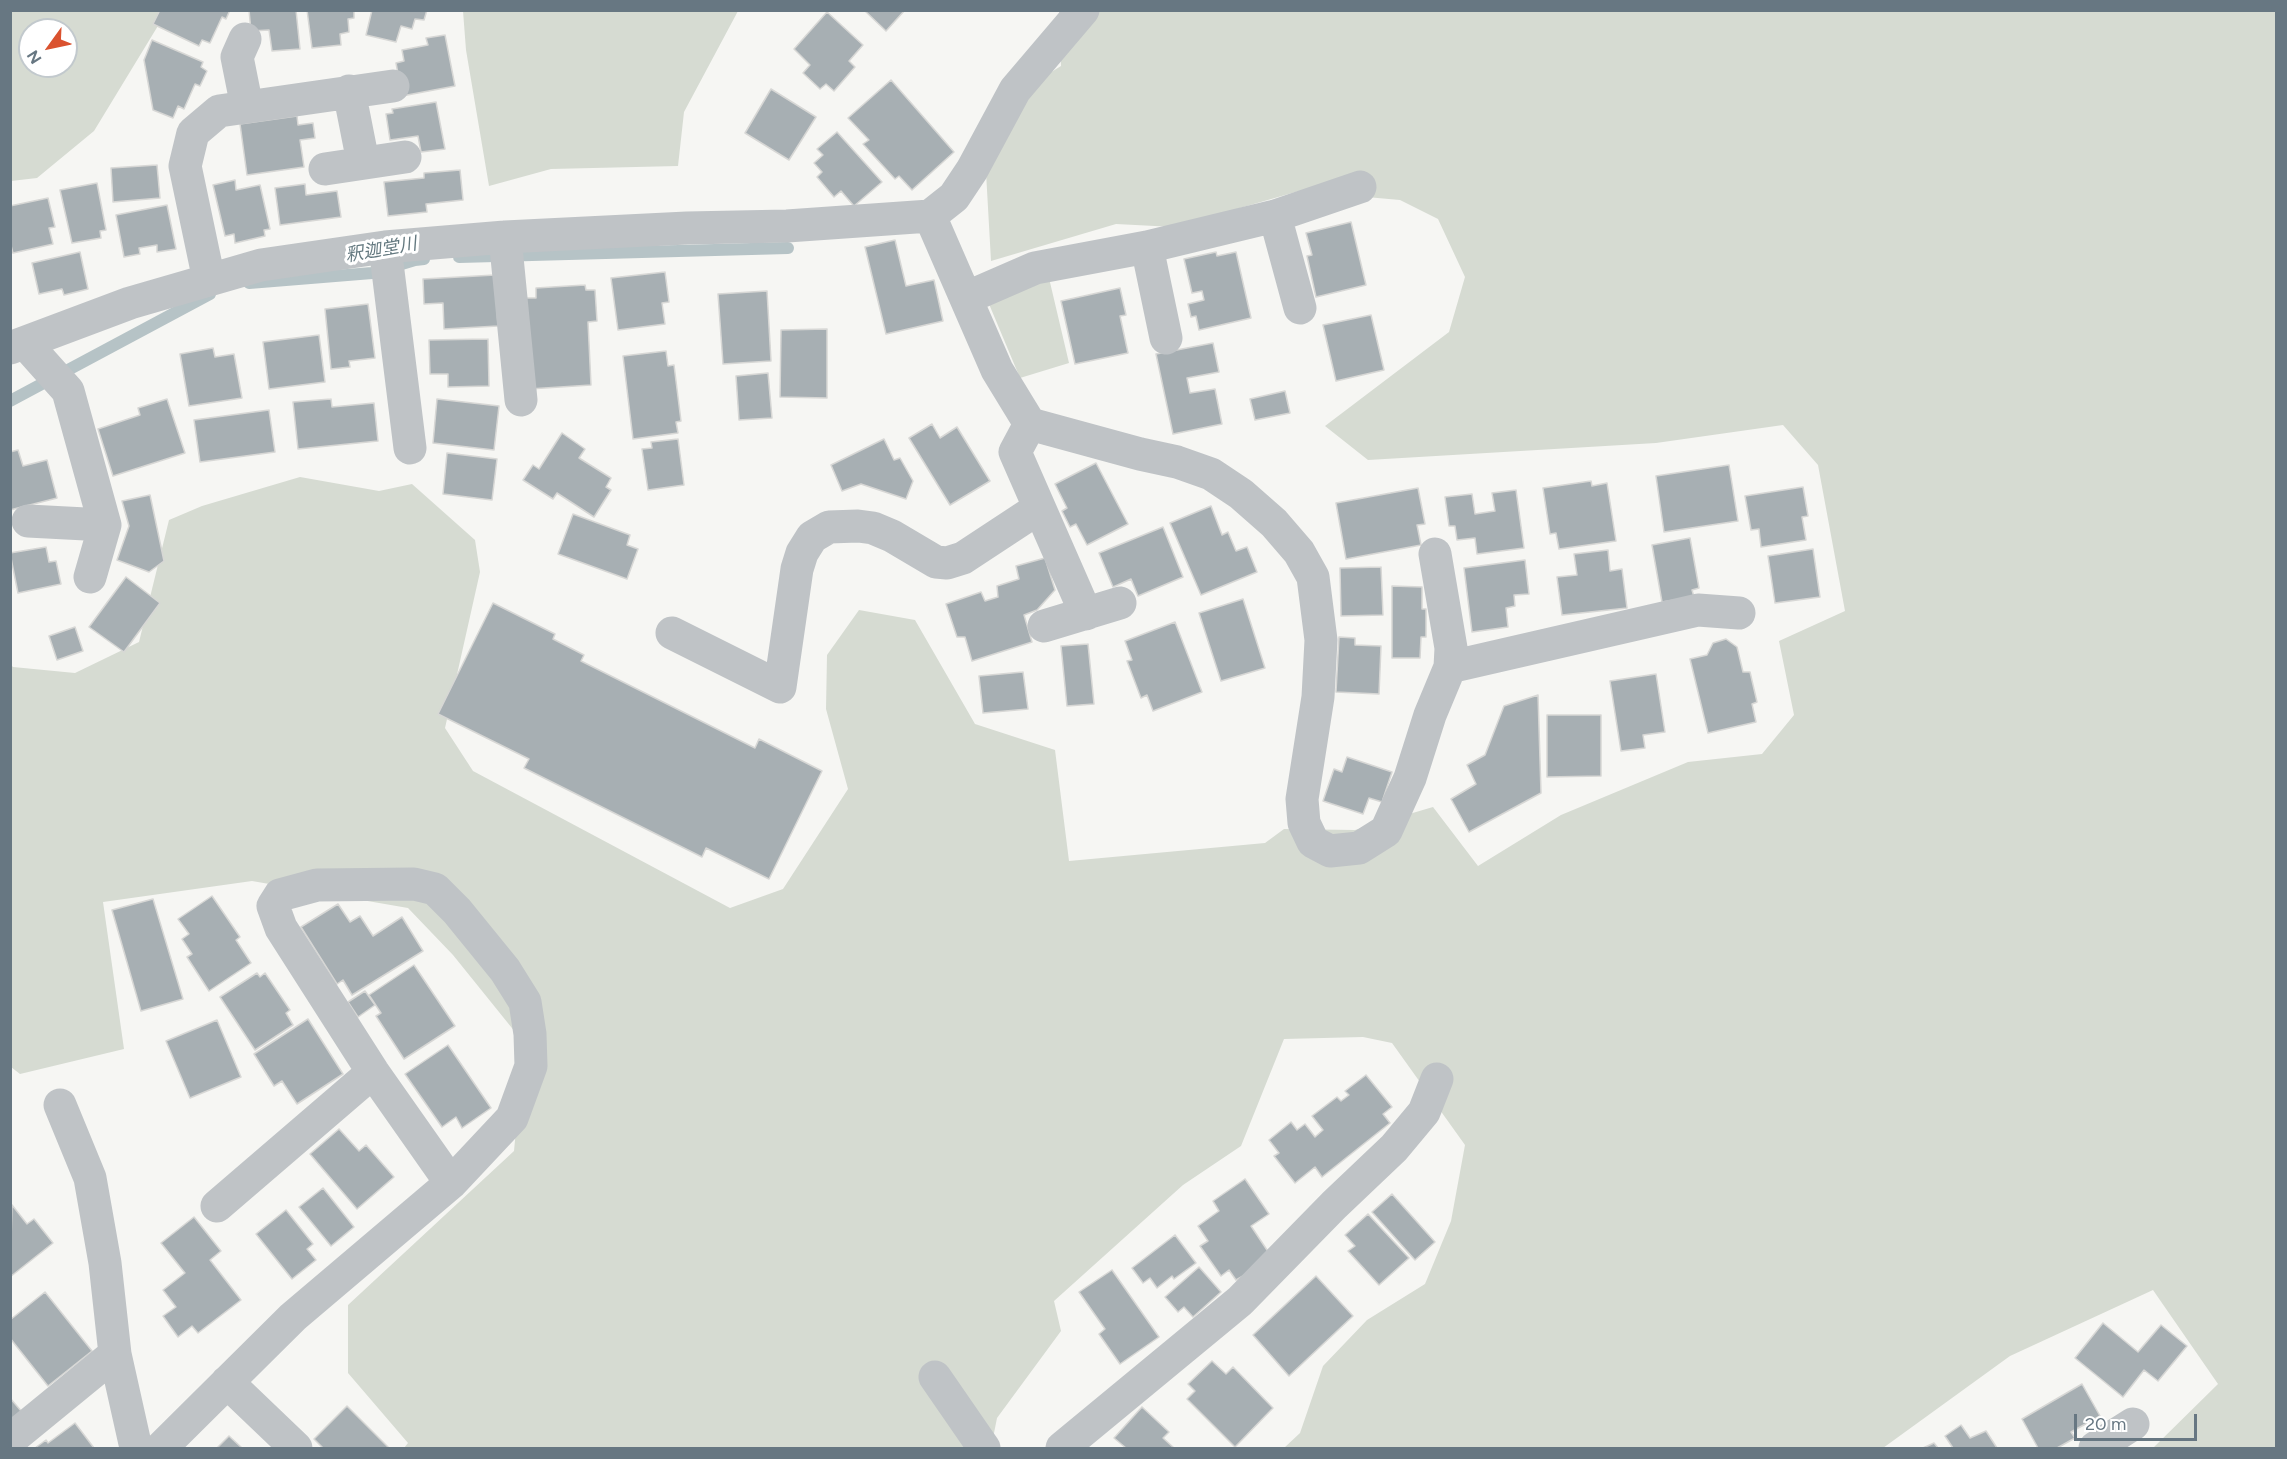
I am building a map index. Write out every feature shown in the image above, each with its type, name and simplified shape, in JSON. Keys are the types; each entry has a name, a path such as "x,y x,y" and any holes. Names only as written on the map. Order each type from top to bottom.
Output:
{"street":[{"path":"90,577 105,525 68,392 18,346 130,303 261,265 385,247 505,237 687,228 787,226 930,216 954,197 1016,90 1083,10"},
{"path":"245,39 237,57 247,107"},
{"path":"209,280 185,166 193,133 219,111 393,86"},
{"path":"349,91 363,162"},
{"path":"325,169 405,157"},
{"path":"966,298 1035,268 1147,247 1275,216 1360,187"},
{"path":"930,216 997,370 1029,424 1177,462 1211,474 1241,494 1274,523 1299,552 1312,577 1321,640 1318,697 1302,799 1304,823 1313,842 1330,851 1359,848 1386,831 1410,778 1430,715 1450,667 1451,648 1435,554"},
{"path":"1275,216 1300,308"},
{"path":"505,237 521,400"},
{"path":"385,247 410,448"},
{"path":"1147,247 1166,338"},
{"path":"1029,424 1015,452 1086,614"},
{"path":"672,633 780,687 797,569 802,553 813,537 829,527 873,528 892,536 936,562 947,563 963,558 1039,508"},
{"path":"28,521 105,525"},
{"path":"1044,626 1120,603"},
{"path":"1450,667 1698,610 1739,613"},
{"path":"161,1449 293,1317 451,1183 512,1118 531,1066 530,1034 525,1002 505,970 435,889 414,884 317,885 280,895 273,906 281,928 373,1072 451,1183"},
{"path":"217,1206 373,1072"},
{"path":"1062,1449 1248,1293 1394,1148 1424,1112 1437,1079"},
{"path":"60,1105 90,1178 105,1263 115,1353 136,1449"},
{"path":"10,1440 115,1353"},
{"path":"935,1377 984,1449"},
{"path":"227,1383 296,1449"},
{"path":"2095,1449 2133,1424"}],"shaded area":[{"path":"463,10 738,11 684,112 678,166 551,169 489,186 466,50"},
{"path":"11,11 167,11 94,131 37,178 11,181"},
{"path":"1059,11 2276,11 2276,1448 2153,1448 2218,1384 2153,1290 2010,1356 1883,1448 1284,1448 1300,1433 1323,1366 1367,1320 1425,1284 1451,1221 1465,1145 1392,1043 1363,1037 1284,1039 1241,1146 1183,1185 1054,1301 1061,1331 997,1418 991,1448 404,1448 408,1443 348,1373 348,1305 514,1151 524,1043 453,955 408,908 252,881 103,902 124,1049 20,1074 11,1067 10,664 13,667 75,673 139,642 169,520 202,506 300,477 379,491 412,484 475,540 480,572 445,728 473,771 730,908 783,889 848,789 826,709 827,655 859,610 915,620 975,724 1055,750 1069,861 1265,843 1284,829 1355,830 1433,807 1478,866 1561,815 1688,762 1762,754 1794,715 1779,641 1845,611 1818,465 1783,425 1656,443 1368,460 1325,426 1449,332 1465,277 1438,219 1400,200 1299,191 1174,227 1116,224 991,261 986,172 1032,84 1061,66"},
{"path":"1049,278 1069,363 1020,378 989,304"}],"building":[{"path":"160,10 230,10 226,19 222,17 210,43 202,40 199,46 153,24"},
{"path":"249,10 296,10 300,49 272,51 269,30 251,31"},
{"path":"307,10 354,10 354,18 348,19 349,32 340,34 341,45 312,48"},
{"path":"372,10 427,10 424,20 415,19 412,29 401,26 396,42 366,35"},
{"path":"864,10 905,10 886,31"},
{"path":"827,12 863,45 849,61 855,67 834,91 826,84 820,89 803,73 810,65 794,49"},
{"path":"445,35 455,86 402,96 396,63 404,61 402,50 428,45 426,38"},
{"path":"152,40 203,62 201,67 207,71 200,86 195,84 184,109 178,106 173,118 153,110 144,60"},
{"path":"891,80 954,152 912,190 899,176 895,179 863,144 869,140 848,118"},
{"path":"771,89 816,117 789,160 745,133"},
{"path":"436,102 445,149 421,152 418,136 390,140 386,114 393,113 392,109"},
{"path":"297,116 298,125 313,123 315,138 300,140 304,167 247,175 240,124"},
{"path":"837,132 882,182 854,206 841,191 834,197 817,177 822,172 814,163 823,155 817,149"},
{"path":"157,165 160,198 113,202 111,168"},
{"path":"460,170 463,200 426,204 427,212 388,216 384,182 424,178 424,173"},
{"path":"235,180 236,190 260,185 270,229 264,230 265,236 235,243 234,234 225,236 213,185"},
{"path":"97,183 106,230 100,231 101,238 72,243 60,190"},
{"path":"305,184 306,195 337,191 341,217 280,225 275,188"},
{"path":"48,198 55,227 49,228 53,244 13,253 10,242 10,206"},
{"path":"167,205 176,249 157,252 157,245 139,248 140,254 124,257 116,215"},
{"path":"1351,222 1366,285 1316,297 1307,256 1312,255 1306,233"},
{"path":"895,240 906,286 934,280 943,321 886,334 865,247"},
{"path":"80,252 88,289 64,295 62,289 39,294 32,263"},
{"path":"1216,252 1217,256 1236,252 1251,318 1199,330 1196,316 1191,317 1188,304 1204,300 1202,291 1192,293 1184,259"},
{"path":"665,272 669,302 662,303 665,324 618,330 611,278"},
{"path":"495,275 498,326 444,329 443,303 424,304 423,279"},
{"path":"585,285 586,290 595,290 597,321 588,322 591,385 529,389 524,298 536,298 536,288"},
{"path":"1120,288 1126,315 1120,316 1128,353 1075,364 1061,301"},
{"path":"767,291 771,361 723,364 718,294"},
{"path":"368,304 375,358 349,361 350,367 331,369 325,309"},
{"path":"1371,315 1384,370 1336,381 1323,325"},
{"path":"827,329 827,398 780,397 781,330"},
{"path":"319,335 325,382 269,389 263,342"},
{"path":"488,339 489,386 448,387 448,374 430,374 429,340"},
{"path":"1213,343 1219,372 1187,378 1190,393 1215,389 1222,424 1173,434 1156,354"},
{"path":"213,348 215,357 234,354 242,398 189,406 180,354"},
{"path":"666,351 668,366 674,365 681,421 676,422 678,433 633,439 623,356"},
{"path":"768,373 772,418 739,420 736,376"},
{"path":"1285,391 1290,413 1255,420 1250,399"},
{"path":"167,399 185,453 113,476 98,429 140,415 138,408"},
{"path":"331,399 332,407 374,403 378,441 298,449 293,402"},
{"path":"437,399 499,406 494,450 433,443"},
{"path":"269,410 275,452 200,462 194,420"},
{"path":"932,424 940,438 957,427 990,481 950,505 909,438"},
{"path":"562,433 585,449 579,458 611,478 606,487 611,490 594,517 557,493 553,499 523,480 533,465 539,469"},
{"path":"678,439 684,485 648,490 642,449 652,448 651,442"},
{"path":"884,439 894,460 900,458 913,481 906,499 861,484 842,491 831,465"},
{"path":"18,450 23,466 47,460 57,498 10,510 10,452"},
{"path":"447,453 497,459 492,500 443,494"},
{"path":"1096,463 1128,524 1087,545 1076,524 1070,527 1062,511 1067,508 1055,484"},
{"path":"1729,465 1738,521 1664,532 1656,476"},
{"path":"1591,481 1592,486 1607,483 1616,541 1559,549 1556,533 1550,534 1543,488"},
{"path":"1803,487 1808,516 1802,517 1806,540 1761,547 1759,529 1751,530 1745,496"},
{"path":"1418,488 1425,524 1417,525 1421,545 1346,559 1336,503"},
{"path":"1516,490 1524,548 1477,554 1475,538 1457,540 1455,526 1449,526 1445,497 1472,494 1475,514 1495,511 1492,493"},
{"path":"150,495 164,561 149,572 117,560 129,526 122,501"},
{"path":"1211,506 1222,535 1228,532 1236,551 1247,547 1257,572 1201,595 1170,523"},
{"path":"573,514 630,535 627,545 638,549 627,579 558,554"},
{"path":"1163,527 1183,577 1138,596 1131,579 1113,587 1099,553"},
{"path":"1690,538 1699,588 1692,590 1694,597 1662,602 1652,545"},
{"path":"46,547 49,562 56,561 61,584 18,593 10,553"},
{"path":"1813,549 1820,597 1775,603 1768,556"},
{"path":"1608,550 1610,571 1622,569 1627,608 1562,615 1557,577 1577,575 1574,554"},
{"path":"1045,558 1055,590 1037,610 1024,615 1032,642 972,661 965,637 957,637 946,604 981,592 985,601 998,597 997,586 1019,579 1016,566"},
{"path":"1525,560 1529,594 1514,595 1515,606 1506,608 1508,627 1472,632 1464,568"},
{"path":"1381,567 1383,615 1341,616 1340,568"},
{"path":"126,577 160,603 124,652 89,627"},
{"path":"1392,586 1422,587 1422,609 1426,609 1426,637 1421,637 1420,658 1392,658"},
{"path":"1243,599 1265,668 1221,681 1199,613"},
{"path":"493,603 555,634 553,639 584,655 581,661 755,748 759,739 822,771 769,879 706,848 702,857 524,768 529,759 438,714"},
{"path":"1175,622 1202,692 1153,711 1147,695 1141,698 1127,661 1132,660 1125,641"},
{"path":"75,627 83,651 57,660 49,636"},
{"path":"1339,637 1355,638 1355,645 1381,646 1379,694 1336,692"},
{"path":"1726,639 1737,647 1743,672 1750,672 1757,702 1752,704 1756,722 1708,733 1690,659 1707,655 1713,643"},
{"path":"1088,644 1094,704 1067,706 1061,646"},
{"path":"1023,672 1028,709 983,713 979,676"},
{"path":"1656,674 1665,732 1643,735 1645,748 1621,751 1610,681"},
{"path":"1538,695 1541,793 1469,832 1451,799 1476,784 1467,765 1485,755 1504,706"},
{"path":"1547,715 1601,715 1601,776 1547,777"},
{"path":"1347,757 1392,772 1382,802 1369,798 1363,814 1323,801 1334,769 1342,772"},
{"path":"212,896 240,937 236,940 251,963 209,991 187,957 192,954 182,939 189,934 178,919"},
{"path":"153,899 183,999 141,1011 112,910"},
{"path":"338,904 350,922 360,916 373,936 402,917 423,951 352,995 343,980 337,984 301,927"},
{"path":"414,965 455,1026 404,1059 376,1016 381,1013 369,995"},
{"path":"257,973 260,977 265,973 290,1010 286,1013 293,1025 255,1050 220,997"},
{"path":"365,991 375,1005 358,1017 348,1002"},
{"path":"308,1019 343,1074 297,1104 282,1081 274,1086 254,1054"},
{"path":"217,1020 241,1077 190,1098 166,1041"},
{"path":"448,1045 491,1108 462,1128 456,1117 442,1127 405,1074"},
{"path":"1366,1075 1392,1107 1383,1114 1390,1123 1322,1177 1315,1167 1295,1183 1274,1156 1279,1153 1269,1140 1291,1122 1297,1130 1305,1124 1315,1137 1323,1130 1312,1116 1337,1097 1341,1101 1349,1095 1345,1091"},
{"path":"339,1129 359,1151 366,1145 394,1177 357,1209 310,1154"},
{"path":"1245,1179 1269,1214 1251,1226 1273,1259 1236,1280 1229,1270 1221,1276 1200,1246 1208,1241 1198,1226 1219,1211 1213,1201"},
{"path":"323,1188 354,1227 331,1246 299,1207"},
{"path":"1392,1194 1435,1242 1415,1260 1372,1212"},
{"path":"12,1205 27,1224 34,1219 53,1243 10,1277"},
{"path":"286,1210 313,1244 307,1249 316,1260 292,1279 256,1234"},
{"path":"1368,1214 1409,1258 1379,1285 1348,1251 1355,1246 1345,1235"},
{"path":"194,1217 221,1251 210,1260 241,1300 198,1333 192,1326 178,1337 163,1316 176,1307 163,1290 185,1273 161,1243"},
{"path":"1175,1235 1196,1263 1174,1279 1172,1276 1157,1288 1150,1278 1143,1283 1132,1268"},
{"path":"1199,1267 1221,1292 1193,1317 1184,1307 1178,1312 1165,1297"},
{"path":"1112,1270 1159,1337 1120,1364 1099,1334 1105,1329 1079,1292"},
{"path":"1316,1276 1353,1316 1289,1376 1253,1335"},
{"path":"45,1292 92,1351 48,1386 10,1338 10,1320"},
{"path":"2103,1323 2138,1352 2161,1325 2187,1346 2158,1381 2144,1370 2123,1397 2075,1358"},
{"path":"1212,1361 1226,1374 1233,1367 1273,1408 1235,1447 1187,1399 1195,1391 1188,1384"},
{"path":"2082,1384 2100,1416 2071,1432 2075,1438 2057,1448 2038,1448 2022,1419"},
{"path":"10,1398 22,1412 10,1422"},
{"path":"347,1406 389,1448 323,1448 314,1439"},
{"path":"1142,1407 1169,1432 1163,1438 1174,1448 1126,1448 1114,1438"},
{"path":"75,1423 94,1448 35,1448 46,1440 48,1443"},
{"path":"1961,1425 1970,1438 1986,1431 1997,1448 1953,1448 1945,1436"},
{"path":"229,1436 242,1448 217,1448"},
{"path":"1934,1443 1938,1448 1923,1448"}],"waterway":[{"name":"釈迦堂川","path":"459,257 788,248"},
{"name":"釈迦堂川","path":"249,283 372,273 424,259"},
{"name":"釈迦堂川","path":"10,401 210,294"}]}
